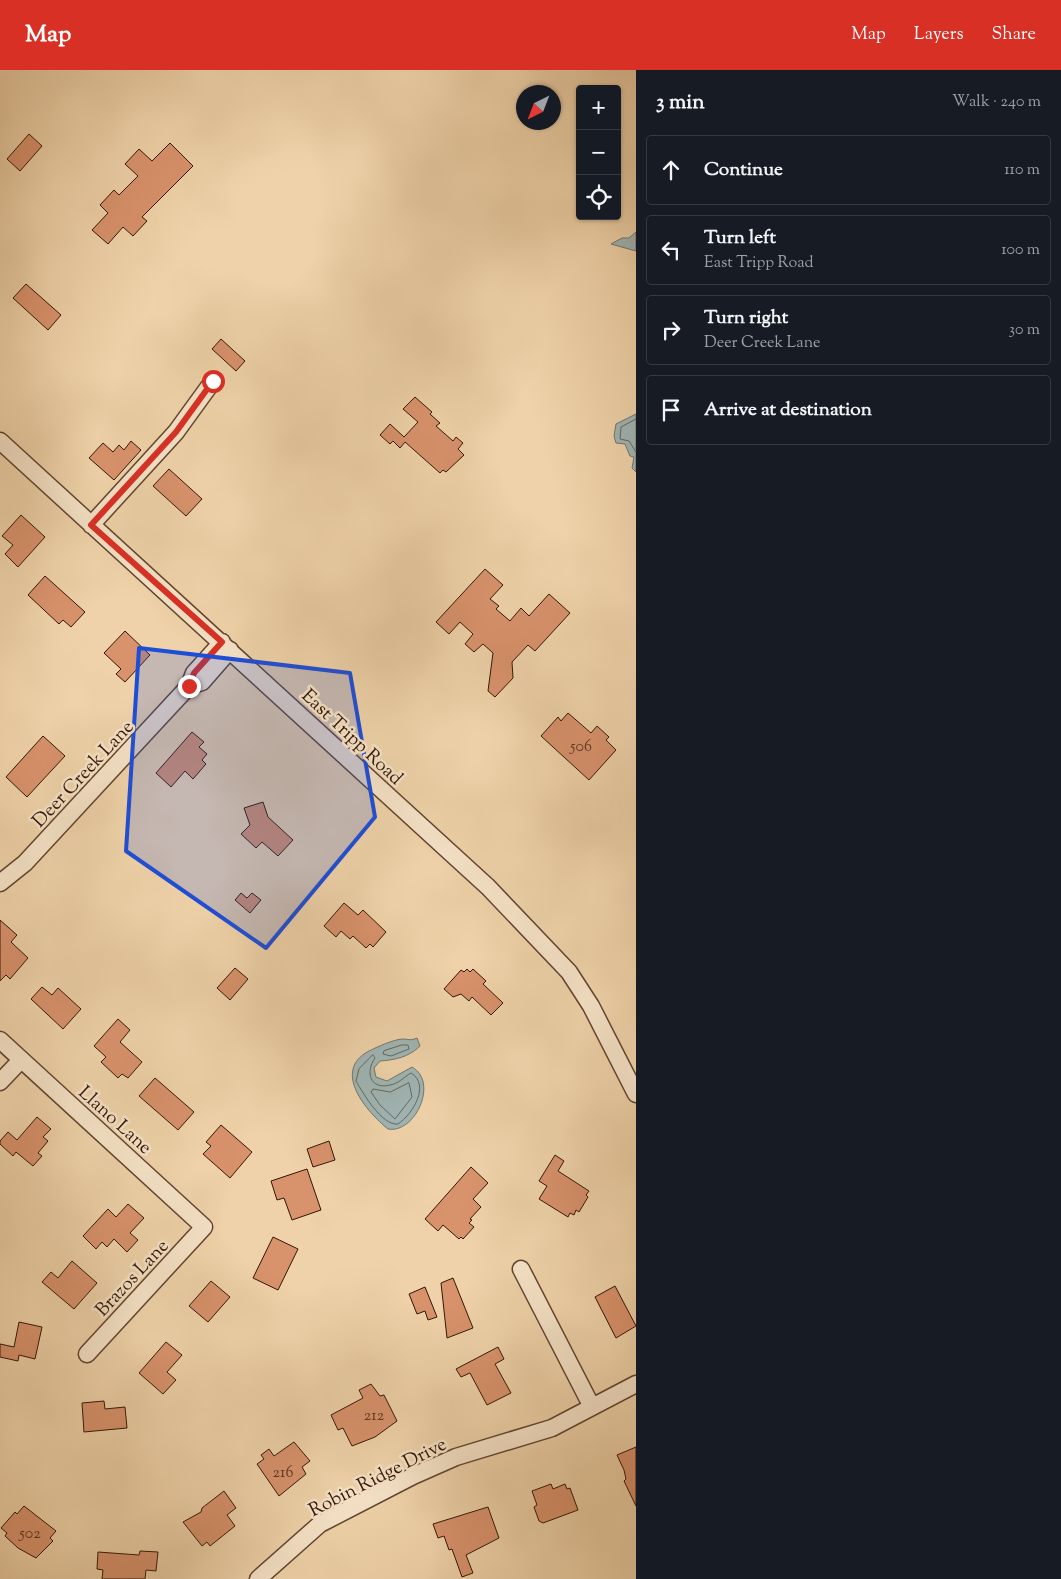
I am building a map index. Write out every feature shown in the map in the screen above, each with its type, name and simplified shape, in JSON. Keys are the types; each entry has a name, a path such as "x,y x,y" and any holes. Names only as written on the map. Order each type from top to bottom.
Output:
{"street":[{"path":"91,525 176,432 213,381"},
{"name":"East Tripp Road","path":"0,441 488,887 557,957 591,1006 636,1094"},
{"name":"Deer Creek Lane","path":"0,883 26,864 189,686 202,682 226,646"},
{"name":"Llano Lane","path":"0,1040 204,1227"},
{"path":"0,1082 21,1060"},
{"name":"Brazos Lane","path":"87,1354 204,1227"},
{"path":"521,1269 592,1407"},
{"name":"Robin Ridge Drive","path":"258,1579 320,1524 413,1476 456,1457 552,1428 636,1384"}],"highlighted area":[{"path":"139,648 350,673 375,817 266,948 126,851"}],"water":[{"path":"636,232 636,251 611,244 622,238 629,238"},
{"path":"636,414 636,472 632,468 634,457 630,456 625,444 616,443 614,436 616,424"},
{"path":"417,1038 420,1046 416,1050 402,1057 380,1061 374,1068 376,1077 387,1081 412,1067 420,1074 423,1084 423,1095 415,1116 407,1124 398,1128 388,1129 371,1112 356,1091 353,1069 358,1059 372,1049 402,1039 411,1040"}],"building":[{"path":"29,134 42,146 20,171 7,159"},
{"path":"170,143 193,166 142,217 147,221 133,236 123,227 108,244 92,230 108,213 100,205 114,190 119,195 138,176 125,164 139,149 152,161"},
{"path":"26,284 61,315 48,330 13,298"},
{"path":"221,339 245,361 236,371 212,349"},
{"path":"415,397 432,412 430,414 440,423 436,426 453,441 456,437 463,443 458,449 464,455 446,472 443,470 440,473 405,442 400,448 393,441 390,444 380,435 390,424 404,437 418,422 403,409"},
{"path":"131,441 141,450 114,480 89,458 103,443 113,452 119,445 124,450"},
{"path":"169,469 202,499 186,516 153,486"},
{"path":"21,515 45,537 18,567 5,554 13,545 2,536"},
{"path":"485,569 503,585 490,599 499,606 496,609 510,621 521,608 529,616 549,594 570,613 535,651 528,645 512,662 513,678 495,697 488,691 493,653 483,644 474,652 465,644 473,634 460,622 449,634 436,622"},
{"path":"45,576 85,612 71,627 63,620 59,624 28,595"},
{"path":"125,631 150,655 125,682 116,674 121,669 104,653"},
{"path":"568,713 591,733 597,726 609,737 606,740 616,750 589,780 541,736 558,717 561,721"},
{"path":"192,732 204,742 199,747 207,754 202,760 206,764 193,779 185,771 171,787 156,773"},
{"path":"43,736 65,756 27,797 6,777"},
{"path":"263,802 268,817 293,840 278,856 262,842 256,848 241,834 250,825 244,808"},
{"path":"241,893 247,898 252,893 261,900 250,913 235,900"},
{"path":"344,903 358,915 363,910 386,932 373,947 370,944 366,948 353,936 350,939 341,931 336,937 324,926"},
{"path":"0,920 17,935 11,942 28,958 10,979 6,975 0,981"},
{"path":"235,968 248,979 230,1000 217,988"},
{"path":"467,969 470,972 473,969 486,981 483,984 503,1003 491,1015 472,997 469,1001 461,994 453,997 444,989 461,970 464,972"},
{"path":"42,987 52,995 58,988 81,1009 63,1029 31,999"},
{"path":"118,1019 130,1030 120,1042 142,1062 128,1078 122,1074 118,1078 101,1062 106,1057 94,1046"},
{"path":"155,1078 194,1112 178,1130 139,1096"},
{"path":"37,1117 51,1129 43,1137 48,1141 38,1153 42,1156 33,1166 16,1152 13,1156 0,1144 0,1141 8,1132 17,1140"},
{"path":"221,1125 252,1152 230,1178 203,1154 211,1146 206,1142"},
{"path":"329,1141 335,1160 313,1167 307,1149"},
{"path":"555,1155 564,1161 558,1171 589,1191 586,1195 588,1197 579,1212 576,1210 574,1215 570,1213 568,1217 539,1199 547,1186 539,1181"},
{"path":"471,1167 488,1183 473,1199 481,1207 470,1219 472,1220 469,1223 474,1227 463,1239 461,1237 459,1239 443,1225 438,1231 425,1219"},
{"path":"307,1169 321,1210 292,1220 284,1198 277,1200 271,1181"},
{"path":"128,1204 144,1218 130,1233 138,1240 127,1252 114,1239 107,1247 102,1242 96,1249 83,1236 108,1209 116,1217"},
{"path":"273,1237 298,1249 278,1290 253,1278"},
{"path":"72,1261 97,1283 74,1309 42,1282 51,1272 58,1278"},
{"path":"453,1278 473,1328 447,1338 441,1283"},
{"path":"211,1281 230,1297 208,1322 189,1306"},
{"path":"615,1286 636,1326 616,1338 595,1297"},
{"path":"425,1287 437,1317 428,1320 425,1311 417,1314 409,1294"},
{"path":"19,1322 42,1327 35,1359 19,1355 18,1361 0,1357 0,1344 14,1347"},
{"path":"166,1342 182,1355 167,1372 176,1380 163,1394 139,1373"},
{"path":"498,1347 504,1359 495,1364 511,1393 487,1405 470,1373 461,1377 456,1369"},
{"path":"371,1384 380,1396 384,1395 397,1421 375,1437 352,1446 343,1428 338,1430 331,1415 363,1398 359,1390"},
{"path":"104,1401 105,1409 125,1407 127,1428 84,1432 82,1403"},
{"path":"294,1442 310,1461 302,1467 306,1474 279,1496 257,1464 264,1459 261,1455 269,1449 274,1456"},
{"path":"636,1447 636,1506 624,1481 626,1479 624,1470 617,1455"},
{"path":"551,1484 553,1489 565,1484 567,1489 570,1488 578,1510 543,1523 539,1521 534,1507 537,1505 532,1491"},
{"path":"224,1491 236,1508 227,1515 235,1526 210,1546 207,1542 202,1546 183,1522 201,1512 202,1508"},
{"path":"24,1506 56,1531 50,1538 53,1541 36,1558 18,1548 5,1536 7,1533 1,1528 15,1512 17,1514"},
{"path":"488,1507 499,1538 466,1555 473,1573 462,1577 452,1549 449,1550 444,1536 438,1538 433,1524"},
{"path":"140,1551 158,1552 156,1571 146,1570 145,1579 102,1579 103,1570 97,1569 98,1552 139,1555"}],"route":[{"path":"189,686 194,673 222,642 91,525 176,432 213,381"}]}
